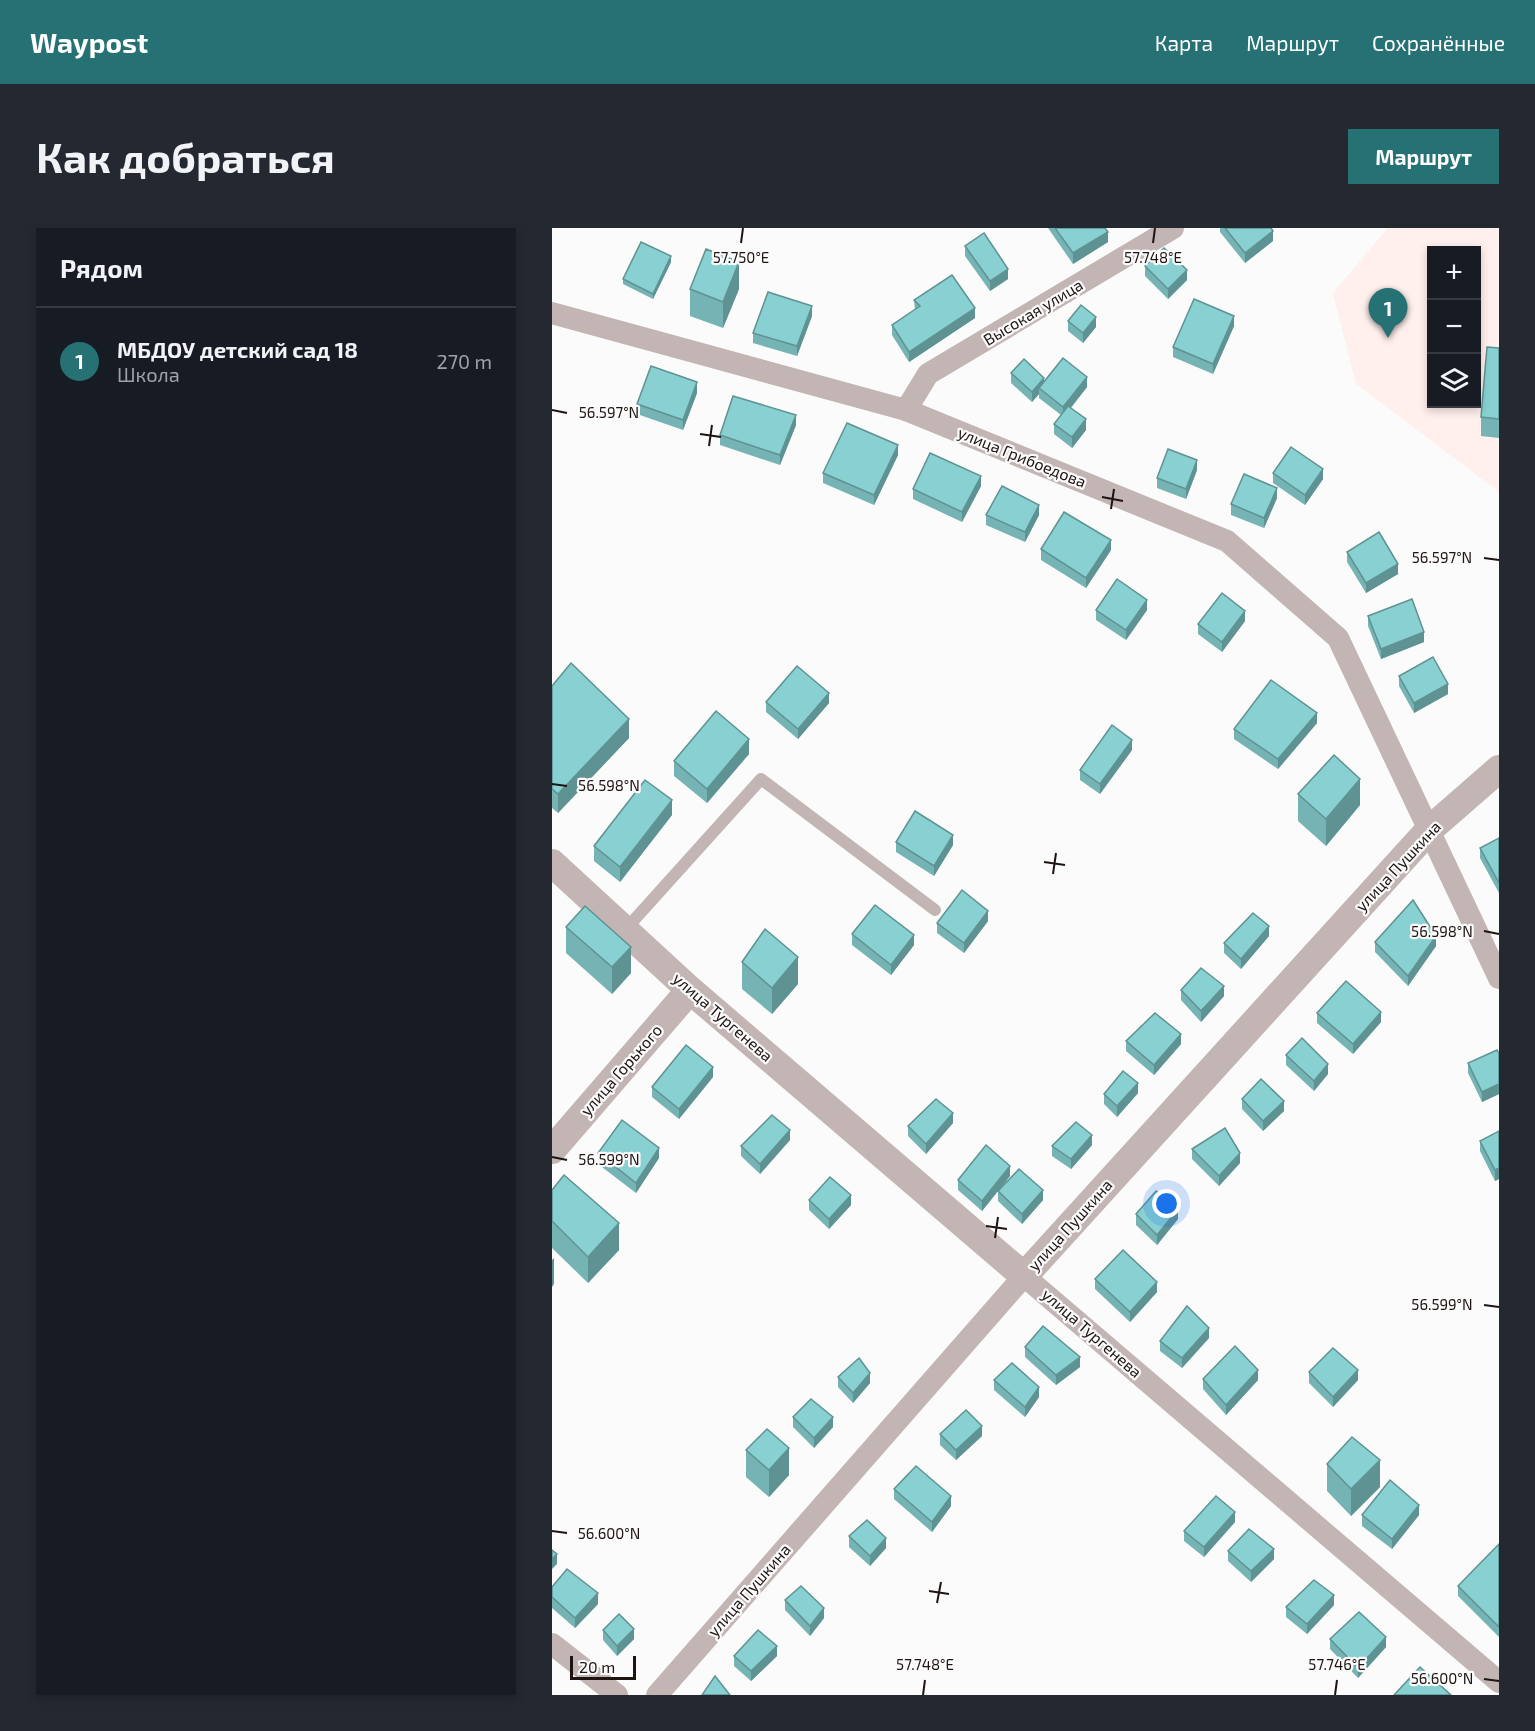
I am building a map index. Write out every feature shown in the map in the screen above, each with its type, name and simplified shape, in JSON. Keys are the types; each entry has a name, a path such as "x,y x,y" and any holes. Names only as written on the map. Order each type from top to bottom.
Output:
{"street":[{"name":"Высокая улица","path":"906,410 928,374 1173,228"},
{"name":"улица Грибоедова","path":"552,313 906,410 1227,541 1338,638 1499,978"},
{"name":"улица Пушкина","path":"657,1695 1024,1276 1429,830 1499,770"},
{"name":"улица Тургенева","path":"552,863 690,990 1499,1682"},
{"name":"улица Горького","path":"552,1150 690,990"},
{"path":"552,1644 616,1695"}],"lane":[{"path":"624,930 762,779 935,910"}],"shaded area":[{"path":"1388,228 1499,228 1499,492 1356,384 1333,293"}],"building":[{"path":"1055,228 1105,228 1108,232 1073,253"},
{"path":"1225,228 1271,228 1273,231 1245,253"},
{"path":"984,233 1008,269 990,281 965,246"},
{"path":"641,242 671,256 653,294 623,279"},
{"path":"1164,248 1187,270 1168,289 1145,266"},
{"path":"706,249 739,262 723,302 690,289"},
{"path":"952,275 975,308 909,352 892,325 920,306 914,300"},
{"path":"768,292 812,306 797,346 753,333"},
{"path":"1194,299 1234,316 1213,364 1173,347"},
{"path":"1081,305 1096,317 1083,333 1068,321"},
{"path":"1487,347 1499,348 1499,419 1481,417"},
{"path":"1063,358 1087,377 1063,407 1039,388"},
{"path":"1024,359 1044,378 1032,392 1011,373"},
{"path":"651,366 697,382 683,420 637,404"},
{"path":"733,396 796,415 780,455 720,435"},
{"path":"1068,406 1086,419 1072,437 1054,424"},
{"path":"847,423 898,445 874,495 823,473"},
{"path":"1291,447 1323,469 1305,495 1273,473"},
{"path":"1168,449 1197,460 1186,489 1157,478"},
{"path":"930,453 981,476 962,512 913,489"},
{"path":"1244,474 1277,488 1264,518 1231,504"},
{"path":"1002,486 1039,505 1025,532 986,515"},
{"path":"1064,512 1111,540 1086,578 1041,549"},
{"path":"1379,532 1398,564 1366,583 1347,552"},
{"path":"1117,579 1147,600 1126,630 1096,610"},
{"path":"1222,593 1245,611 1222,642 1198,624"},
{"path":"1412,599 1424,632 1381,649 1368,616"},
{"path":"1433,657 1448,684 1414,703 1399,676"},
{"path":"571,663 629,719 558,794 552,789 552,686"},
{"path":"797,666 829,693 798,729 766,702"},
{"path":"1271,680 1317,713 1278,759 1234,729"},
{"path":"716,711 749,739 707,789 674,761"},
{"path":"1112,725 1132,740 1100,784 1080,770"},
{"path":"1334,755 1360,779 1326,819 1298,794"},
{"path":"645,780 672,800 620,867 594,846"},
{"path":"915,811 953,835 934,866 896,842"},
{"path":"1499,838 1499,883 1480,848"},
{"path":"962,890 988,911 964,943 937,923"},
{"path":"1413,900 1436,936 1408,976 1375,942"},
{"path":"875,905 914,935 891,965 852,934"},
{"path":"585,906 631,947 612,967 566,927"},
{"path":"1253,913 1269,926 1241,959 1224,943"},
{"path":"765,929 798,957 772,988 742,962"},
{"path":"1201,968 1224,986 1201,1011 1181,990"},
{"path":"1346,981 1381,1012 1353,1044 1317,1013"},
{"path":"1155,1013 1181,1034 1154,1065 1126,1041"},
{"path":"1302,1038 1328,1064 1314,1081 1286,1055"},
{"path":"686,1045 713,1067 679,1109 652,1087"},
{"path":"1497,1050 1499,1053 1499,1084 1482,1092 1468,1063"},
{"path":"1123,1071 1138,1083 1117,1106 1104,1094"},
{"path":"1261,1079 1284,1101 1263,1121 1242,1099"},
{"path":"936,1099 953,1113 926,1144 908,1126"},
{"path":"772,1115 790,1130 760,1164 741,1146"},
{"path":"622,1120 659,1148 636,1183 598,1153"},
{"path":"1076,1122 1092,1135 1071,1159 1052,1146"},
{"path":"1225,1128 1240,1153 1219,1176 1192,1149"},
{"path":"1499,1131 1499,1168 1495,1170 1480,1141"},
{"path":"986,1145 1010,1166 982,1201 958,1180"},
{"path":"1019,1169 1043,1190 1022,1214 998,1191"},
{"path":"564,1175 619,1223 588,1257 552,1221 552,1190"},
{"path":"830,1177 851,1195 829,1219 809,1200"},
{"path":"1156,1191 1178,1209 1157,1235 1136,1214"},
{"path":"1123,1250 1157,1282 1130,1312 1095,1279"},
{"path":"1187,1306 1209,1328 1182,1358 1160,1341"},
{"path":"1043,1326 1080,1357 1056,1375 1025,1347"},
{"path":"1235,1346 1258,1370 1226,1405 1203,1379"},
{"path":"1333,1348 1358,1370 1333,1397 1309,1372"},
{"path":"859,1358 870,1373 853,1393 838,1377"},
{"path":"1012,1363 1039,1387 1025,1407 994,1380"},
{"path":"811,1399 833,1417 814,1438 793,1417"},
{"path":"966,1410 982,1426 956,1450 940,1434"},
{"path":"767,1429 789,1448 769,1470 746,1450"},
{"path":"1352,1437 1380,1460 1351,1489 1327,1464"},
{"path":"916,1466 951,1496 932,1522 894,1489"},
{"path":"1390,1480 1419,1505 1392,1539 1362,1515"},
{"path":"1216,1496 1235,1512 1204,1547 1184,1531"},
{"path":"867,1520 886,1538 870,1556 849,1536"},
{"path":"1249,1529 1274,1549 1251,1571 1228,1551"},
{"path":"1499,1544 1499,1627 1458,1586"},
{"path":"567,1569 598,1593 575,1618 552,1597 552,1587"},
{"path":"1314,1580 1334,1595 1307,1624 1286,1607"},
{"path":"801,1586 824,1608 810,1626 785,1600"},
{"path":"1359,1612 1386,1637 1358,1668 1330,1639"},
{"path":"619,1614 634,1629 617,1646 603,1630"},
{"path":"758,1630 777,1646 751,1671 734,1656"},
{"path":"1420,1667 1451,1695 1394,1695"},
{"path":"715,1676 730,1695 702,1695"}],"place":[{"name":"МБДОУ детский сад 18","path":"1388,338"}]}
